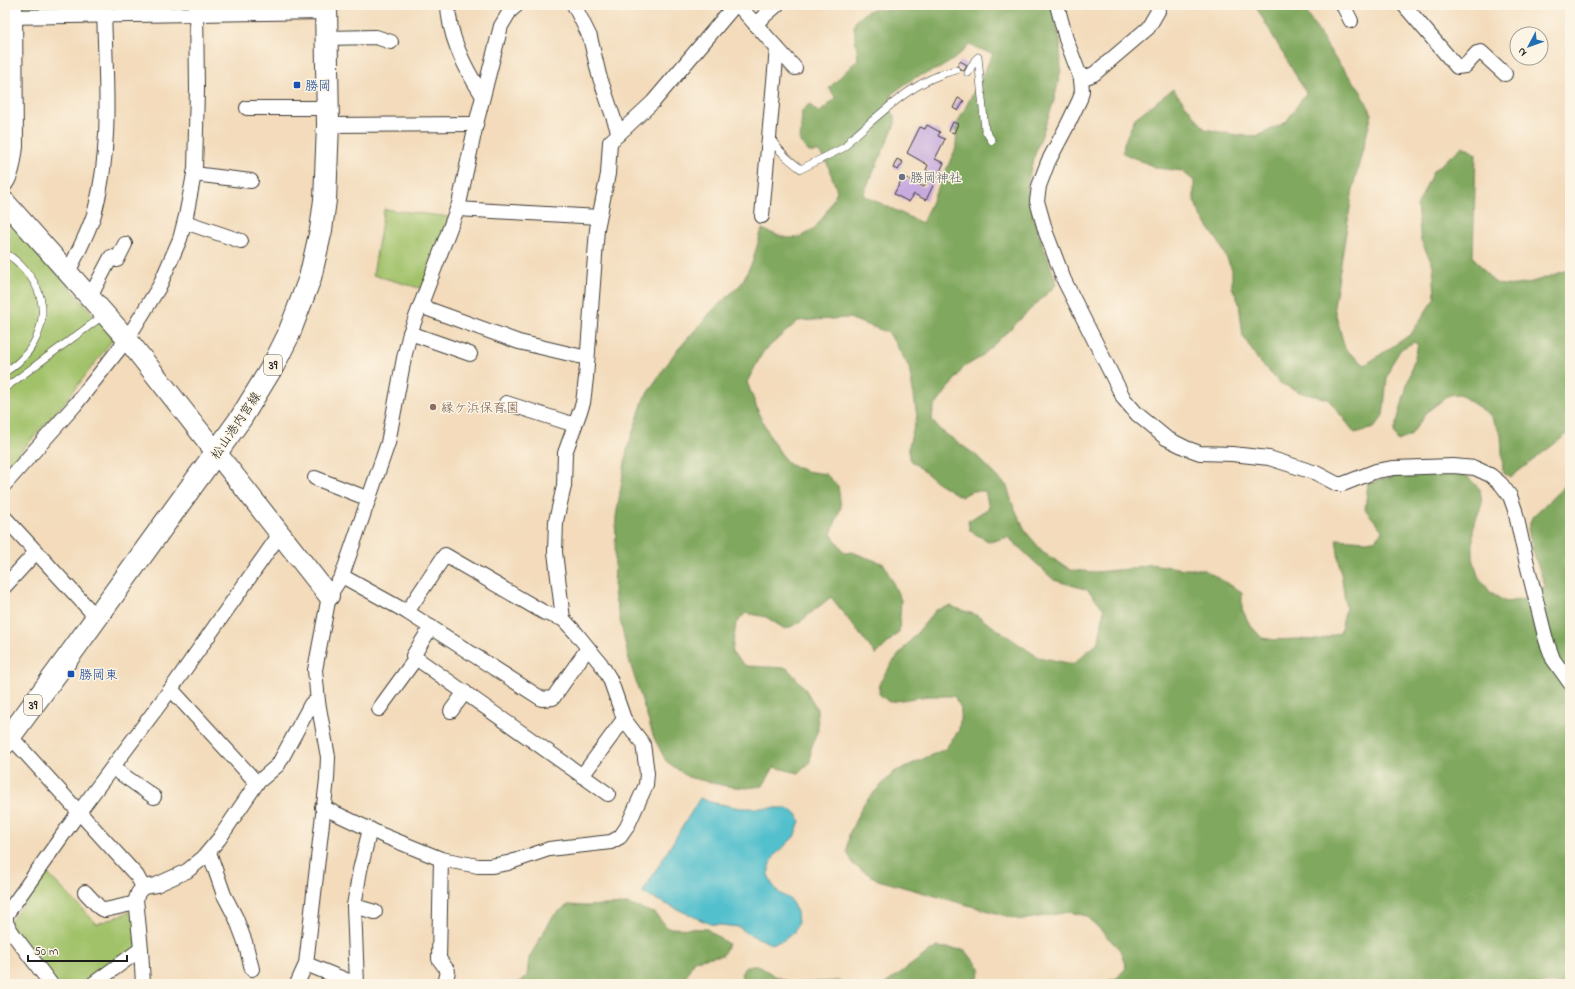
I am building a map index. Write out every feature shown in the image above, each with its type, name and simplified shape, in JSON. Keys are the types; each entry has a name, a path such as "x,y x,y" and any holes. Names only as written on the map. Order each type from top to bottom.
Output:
{"main road":[{"name":"松山港内宮線","path":"7,739 97,618 241,418 274,364 288,336 310,278 321,230 325,200 328,168 326,9"}],"street":[{"path":"448,5 448,19 459,52 470,76 483,96"},
{"path":"297,984 306,964 328,757 318,702 315,670 329,596 342,576 388,443 410,333 457,208 476,124 501,26 507,15 517,5"},
{"path":"574,5 590,37 599,75 619,134"},
{"path":"563,619 555,552 556,521 564,486 565,453 583,403 596,229 608,174 610,142 653,102 734,5"},
{"path":"738,5 795,68"},
{"path":"755,24 777,5"},
{"path":"1057,5 1066,39 1081,79 1082,92 1080,99 1048,162 1039,186 1037,201 1046,233 1064,280 1124,399 1137,414 1166,438 1186,448 1200,453 1232,454 1269,458 1316,473 1337,484 1343,484 1376,471 1394,468 1453,466 1475,468 1490,475 1510,496 1515,510 1546,640 1553,659 1570,683"},
{"path":"1081,79 1094,74 1148,28 1158,11 1157,5"},
{"path":"1343,5 1351,21"},
{"path":"1404,5 1457,67 1465,66 1477,53 1481,52 1505,74"},
{"path":"5,185 12,168 16,147 11,13 104,10 326,9"},
{"path":"68,272 94,213 102,180 107,138 104,10"},
{"path":"5,484 74,405 127,339 159,287 180,239 194,174 197,88 196,10"},
{"path":"326,38 376,37 391,42"},
{"path":"762,216 777,48"},
{"path":"247,108 328,116 476,124"},
{"path":"194,174 251,181"},
{"path":"5,202 127,339 329,596"},
{"path":"457,208 599,217"},
{"path":"184,222 241,241"},
{"path":"90,297 111,257 117,260 125,244"},
{"path":"420,306 519,342 587,358"},
{"path":"410,333 470,354"},
{"path":"506,404 575,425"},
{"path":"315,478 369,499"},
{"path":"5,518 97,618"},
{"path":"51,984 13,934 6,923 6,916 80,812 172,689 280,534"},
{"path":"5,586 36,552"},
{"path":"322,807 441,859 491,866 508,863 549,849 611,842 620,838 638,804 646,785 647,773 643,744 624,718 610,679 601,664 563,619 545,613 445,555 407,612"},
{"path":"342,576 407,612 542,699 553,698 588,648"},
{"path":"431,627 413,656 608,794"},
{"path":"379,709 416,658"},
{"path":"172,689 257,783"},
{"path":"451,711 465,692"},
{"path":"143,984 136,902 138,893 143,887 156,885 187,871 204,858 257,783 278,765 311,704 318,702"},
{"path":"582,776 624,718"},
{"path":"7,739 80,812 137,876 143,887"},
{"path":"113,768 154,797"},
{"path":"306,964 356,984 354,906 360,870 370,829"},
{"path":"209,852 224,895 236,918 245,942 252,969"},
{"path":"441,859 439,959 448,971 446,984"},
{"path":"85,892 100,908 105,910 136,902"},
{"path":"354,906 374,912"},
{"path":"93,984 141,949"}],"lane":[{"path":"968,73 978,57 985,130 992,141"},
{"path":"769,134 776,147 801,169 845,147 850,140 920,83 940,74 956,70"},
{"path":"5,253 20,264 30,275 38,288 42,302 40,330 27,354 16,365 5,372"},
{"path":"5,388 105,314"},
{"path":"16,365 24,375"}],"green space":[{"path":"21,5 102,5 102,13 22,12"},
{"path":"901,5 1051,5 1060,40 1061,69 1054,101 1033,160 1027,185 1036,226 1057,284 981,357 964,367 933,409 932,420 939,429 977,456 1007,486 1012,503 1026,532 1044,553 1071,570 1096,572 1128,569 1150,564 1185,569 1203,569 1242,592 1242,609 1250,625 1262,638 1275,640 1318,640 1340,633 1346,608 1336,539 1367,541 1377,539 1382,530 1365,509 1368,483 1404,474 1437,470 1468,477 1480,489 1482,504 1473,527 1473,558 1478,576 1491,593 1506,602 1526,599 1545,586 1532,548 1528,529 1532,517 1570,481 1570,984 1097,984 1117,978 1126,968 1120,950 1087,916 1069,912 1021,920 878,880 854,865 847,852 849,834 864,803 894,772 945,749 959,730 961,708 954,696 927,696 889,702 879,694 880,682 892,663 936,610 950,606 976,615 1038,657 1073,664 1099,641 1104,609 1088,590 1054,580 1008,537 990,542 970,531 968,521 989,508 985,491 972,491 961,497 937,482 909,459 909,445 917,416 909,367 889,333 849,318 798,321 763,352 747,382 760,416 772,440 788,464 806,471 826,474 838,486 841,507 831,534 845,553 852,552 884,564 901,600 899,632 876,655 831,597 797,624 785,629 766,617 746,613 736,623 732,653 746,666 787,668 804,687 817,709 818,729 811,749 810,762 799,773 774,767 763,786 746,788 726,786 688,777 666,761 654,738 629,660 614,593 616,517 627,450 644,398 674,354 712,311 741,284 752,263 762,229 785,237 792,238 800,236 808,233 814,228 830,206 837,191 827,163 819,152 809,152 800,142 802,111 809,104 819,113 836,98 829,88 858,59 854,26 856,20 866,12 873,9 893,10","holes":["969,45 993,54 957,124 956,148 922,223 863,195 895,124 895,117 890,108 893,93 914,78 940,68 953,60"]},
{"path":"1255,5 1302,5 1336,60 1359,88 1372,114 1354,183 1334,307 1345,349 1365,365 1411,334 1435,297 1433,265 1421,241 1417,207 1433,171 1463,146 1476,154 1473,257 1490,278 1500,284 1520,284 1542,279 1570,269 1570,432 1511,477 1503,473 1501,434 1489,414 1459,394 1449,395 1428,411 1410,436 1398,441 1394,433 1418,345 1414,342 1401,349 1391,365 1387,378 1383,417 1374,428 1355,433 1328,399 1302,393 1280,383 1258,360 1243,336 1239,303 1232,287 1232,270 1220,244 1202,218 1194,201 1194,181 1182,171 1157,168 1123,153 1124,143 1135,118 1173,89 1205,129 1256,137 1286,122 1306,93"},
{"path":"384,209 450,217 423,289 373,275"},
{"path":"5,213 114,338 65,402 5,469"},
{"path":"47,873 97,924 135,910 139,949 89,984 54,984 9,923"},
{"path":"627,904 654,913 668,928 707,929 728,944 723,955 694,960 685,979 685,984 571,984 561,982 544,984 510,984 520,982 527,976 529,958 553,916 568,905 586,906"},
{"path":"937,947 965,950 981,969 976,984 885,984 923,956"},
{"path":"746,966 760,966 773,975 789,982 803,983 839,981 845,984 744,984 741,974"}],"water":[{"path":"700,798 710,802 740,808 787,808 797,814 800,821 794,837 775,855 769,866 769,877 772,884 779,893 790,899 797,912 798,923 794,932 784,940 771,944 747,933 739,927 710,924 642,893"}],"building":[{"path":"960,61 967,65 964,71 957,67"},
{"path":"958,98 964,101 958,111 953,108"},
{"path":"953,122 958,124 954,133 949,131"},
{"path":"927,125 940,132 938,136 945,139 935,159 944,163 926,200 914,194 909,202 894,194 903,177 924,187 931,173 926,170 928,165 907,153 920,127 925,129"},
{"path":"897,159 903,162 898,170 893,168"}],"place":[{"name":"勝岡","path":"297,85"},
{"name":"勝岡神社","path":"902,177"},
{"name":"縁ケ浜保育園","path":"433,407"},
{"name":"勝岡東","path":"71,674"}]}
